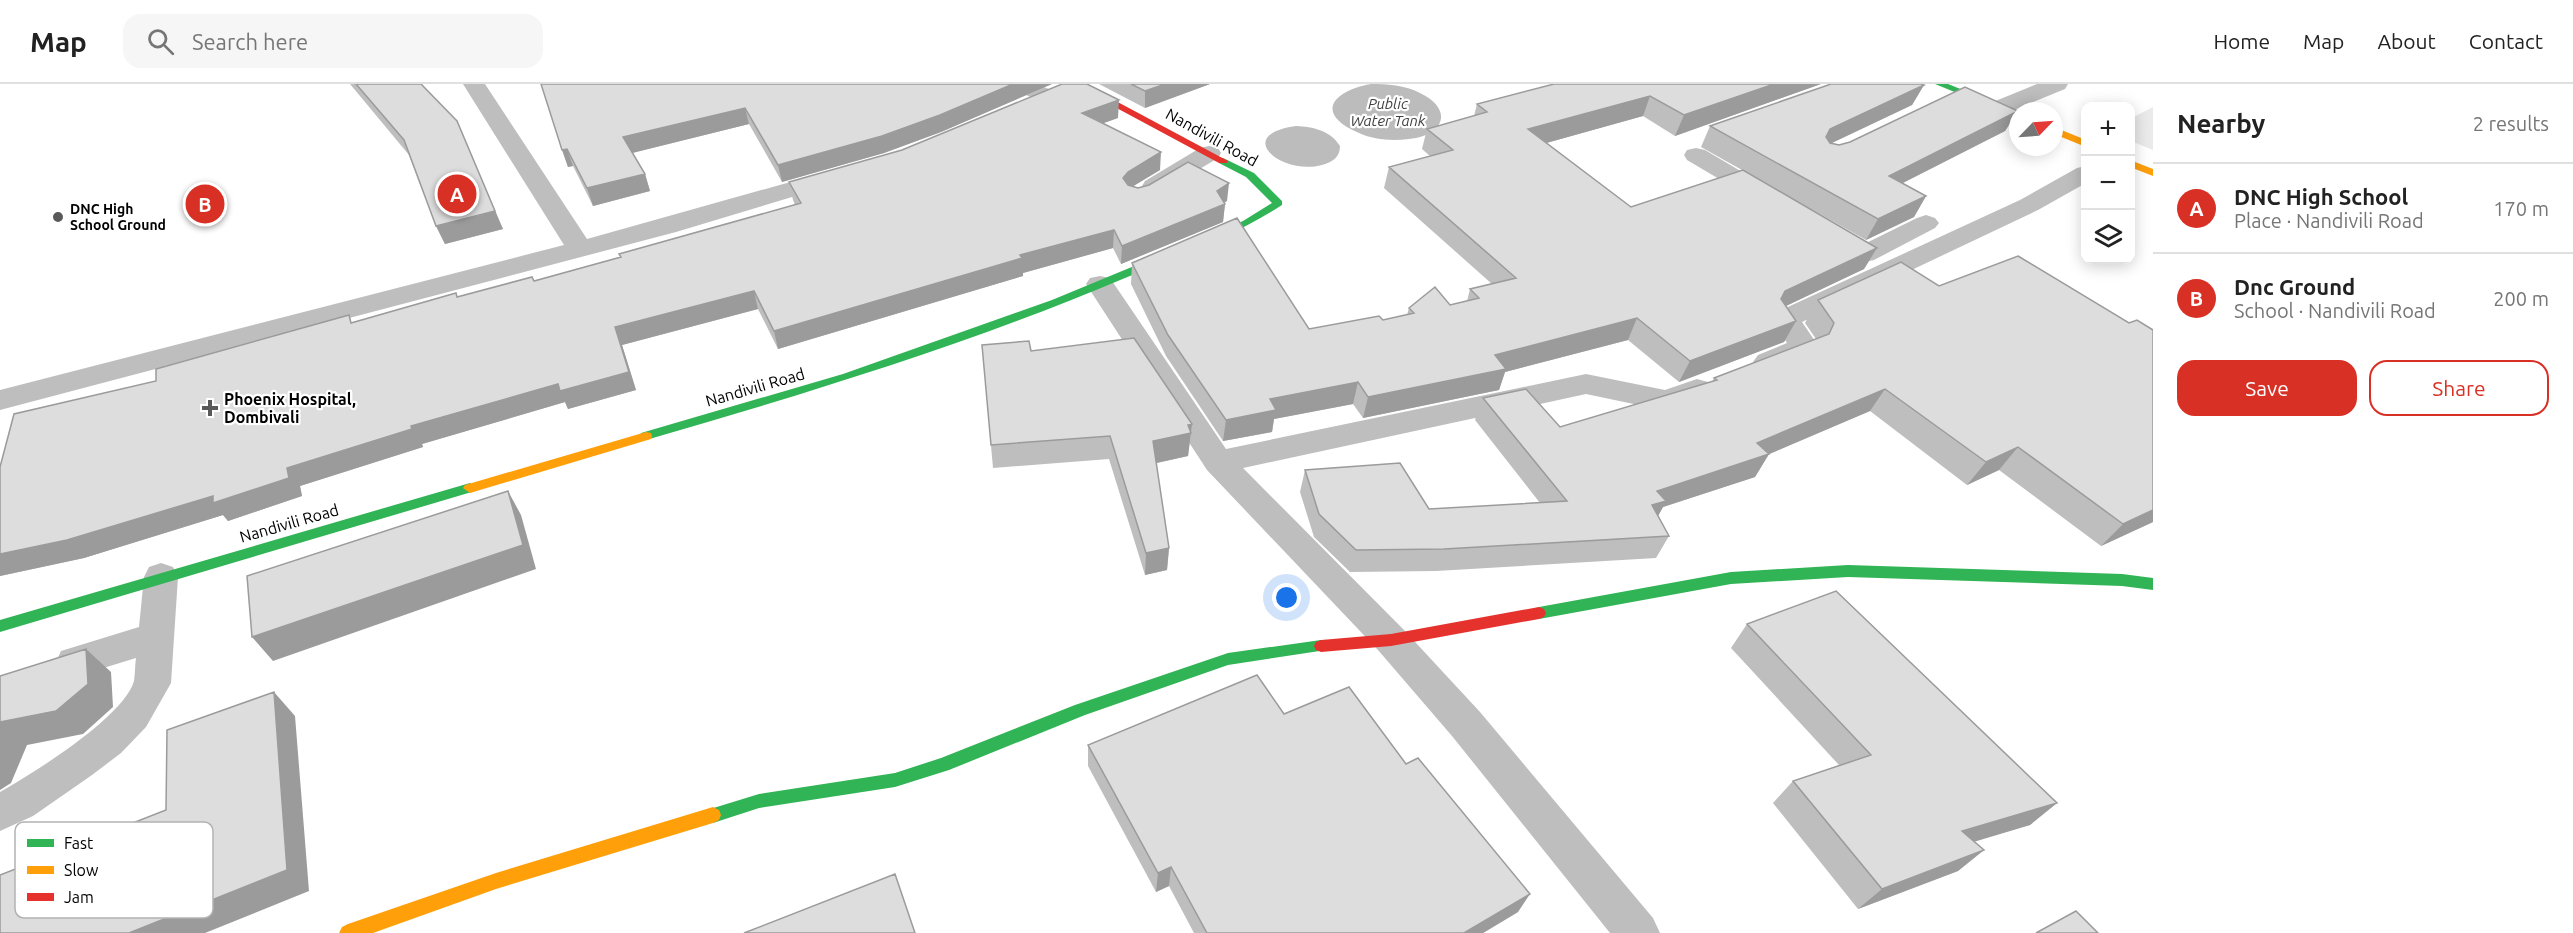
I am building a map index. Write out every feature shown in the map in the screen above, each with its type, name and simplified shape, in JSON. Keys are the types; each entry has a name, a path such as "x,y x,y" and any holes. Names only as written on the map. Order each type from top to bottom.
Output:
{"street":[{"path":"474,84 580,249"},
{"path":"1020,96 1048,96 1077,84"},
{"name":"Nandivili Road","path":"0,626 847,377 1056,303 1247,223 1278,204 1250,175 1077,84"},
{"path":"2025,102 2057,84"},
{"path":"1944,94 2009,111"},
{"path":"2063,134 2081,142"},
{"path":"1672,147 1701,145 1786,208"},
{"path":"1138,196 1209,153"},
{"path":"2135,165 2153,172"},
{"path":"0,400 580,249 860,170"},
{"path":"1218,462 1586,384 1667,401 1805,347 1785,319 2029,205 2081,175"},
{"path":"1892,270 1855,248 1926,223"},
{"path":"1100,284 1218,462 1391,640 1466,724 1638,933"},
{"path":"348,933 496,881 759,801 895,780 943,765 1080,710 1228,659 1292,649 1391,640 1731,578 1848,571 2122,580 2153,584"},
{"path":"0,812 102,747 131,719 146,697 152,683 161,578"},
{"path":"74,662 156,637"}],"shaded area":[{"path":"2153,107 2153,150 2135,143 2135,116"}],"water":[{"name":"Public Water Tank","path":"1371,84 1408,88 1431,100 1441,114 1437,128 1421,137 1390,140 1377,139 1345,126 1336,118 1333,111 1334,104 1346,92"},
{"name":"Public Water Tank","path":"1296,126 1315,129 1331,136 1340,146 1333,161 1307,167 1292,165 1279,160 1270,153 1266,145 1267,137 1277,131"}],"building":[{"path":"356,84 421,84 457,121 495,211 436,226 404,140"},
{"path":"541,84 1013,84 940,115 882,136 778,165 745,108 623,137 645,174 587,188 567,149 562,150"},
{"path":"1062,84 1087,84 1119,100 1082,113 1161,152 1128,172 1123,178 1128,185 1138,188 1149,185 1188,162 1229,183 1217,191 1225,204 1122,246 1114,230 1020,255 1022,258 774,331 754,291 615,327 629,372 560,391 558,384 411,426 412,429 287,468 289,478 213,503 213,496 67,540 0,554 0,467 14,414 156,381 156,369 349,315 351,323 456,293 457,297 532,277 534,281 621,257 619,254 801,203 789,182 902,150"},
{"path":"1131,84 1165,84 1145,91"},
{"path":"1554,84 1774,84 1684,115 1650,96 1528,129 1631,207 1743,170 1877,248 1785,291 1781,299 1796,321 1690,361 1637,318 1495,355 1506,369 1368,397 1358,382 1270,399 1276,410 1226,420 1168,335 1132,263 1237,218 1309,329 1379,316 1383,320 1414,313 1409,308 1435,287 1450,305 1479,298 1470,289 1516,278 1389,167 1453,150 1427,129 1487,112 1477,104"},
{"path":"1831,84 1924,85 1830,129 1826,137 1830,143 1839,145 1850,142 1965,87 2009,107 2009,116 1889,176 1926,196 1878,219 1710,126"},
{"path":"2018,256 2129,323 2137,320 2153,330 2153,510 2123,524 2018,447 1986,462 1885,389 1757,443 1769,454 1657,491 1666,501 1652,505 1669,536 1444,549 1356,550 1319,514 1305,470 1400,463 1429,509 1567,501 1483,398 1526,389 1560,427 1717,380 1714,378 1829,334 1834,323 1818,300 1901,262 1939,286"},
{"path":"1134,338 1192,424 1188,425 1191,433 1153,441 1169,548 1146,553 1110,436 991,445 982,345 1029,341 1031,351"},
{"path":"508,491 523,545 252,637 247,576"},
{"path":"1836,591 2057,803 1962,831 1984,850 1882,889 1793,781 1871,755 1747,624"},
{"path":"86,649 88,684 56,711 0,722 0,676"},
{"path":"1257,675 1284,714 1349,687 1406,764 1418,758 1530,894 1464,933 1207,933 1171,867 1158,873 1088,745"},
{"path":"274,692 287,870 213,900 213,822 135,822 166,810 167,730"},
{"path":"15,869 15,918 167,918 129,933 0,933 0,875"},
{"path":"895,874 915,933 744,933"},
{"path":"2076,911 2098,933 2036,933"}],"traffic: fast":[{"path":"1940,84 2009,111"},
{"path":"646,436 847,377 1056,303 1247,223 1278,203 1250,175 1223,161"},
{"path":"0,626 470,488"},
{"path":"1539,613 1731,578 1848,571 2122,580 2153,584"},
{"path":"713,815 759,801 895,780 943,765 1080,710 1228,659 1321,646"}],"traffic: slow":[{"path":"2063,134 2081,142"},
{"path":"2135,165 2153,173"},
{"path":"470,488 646,436"},
{"path":"348,933 496,881 713,815"}],"traffic: jam":[{"path":"1077,84 1223,161"},
{"path":"1321,646 1391,640 1539,613"}],"place":[{"name":"DNC High School","path":"457,194"},
{"name":"Dnc Ground","path":"205,204"},
{"name":"DNC High School Ground","path":"58,217"},
{"name":"Phoenix Hospital, Dombivali","path":"210,408"}]}
